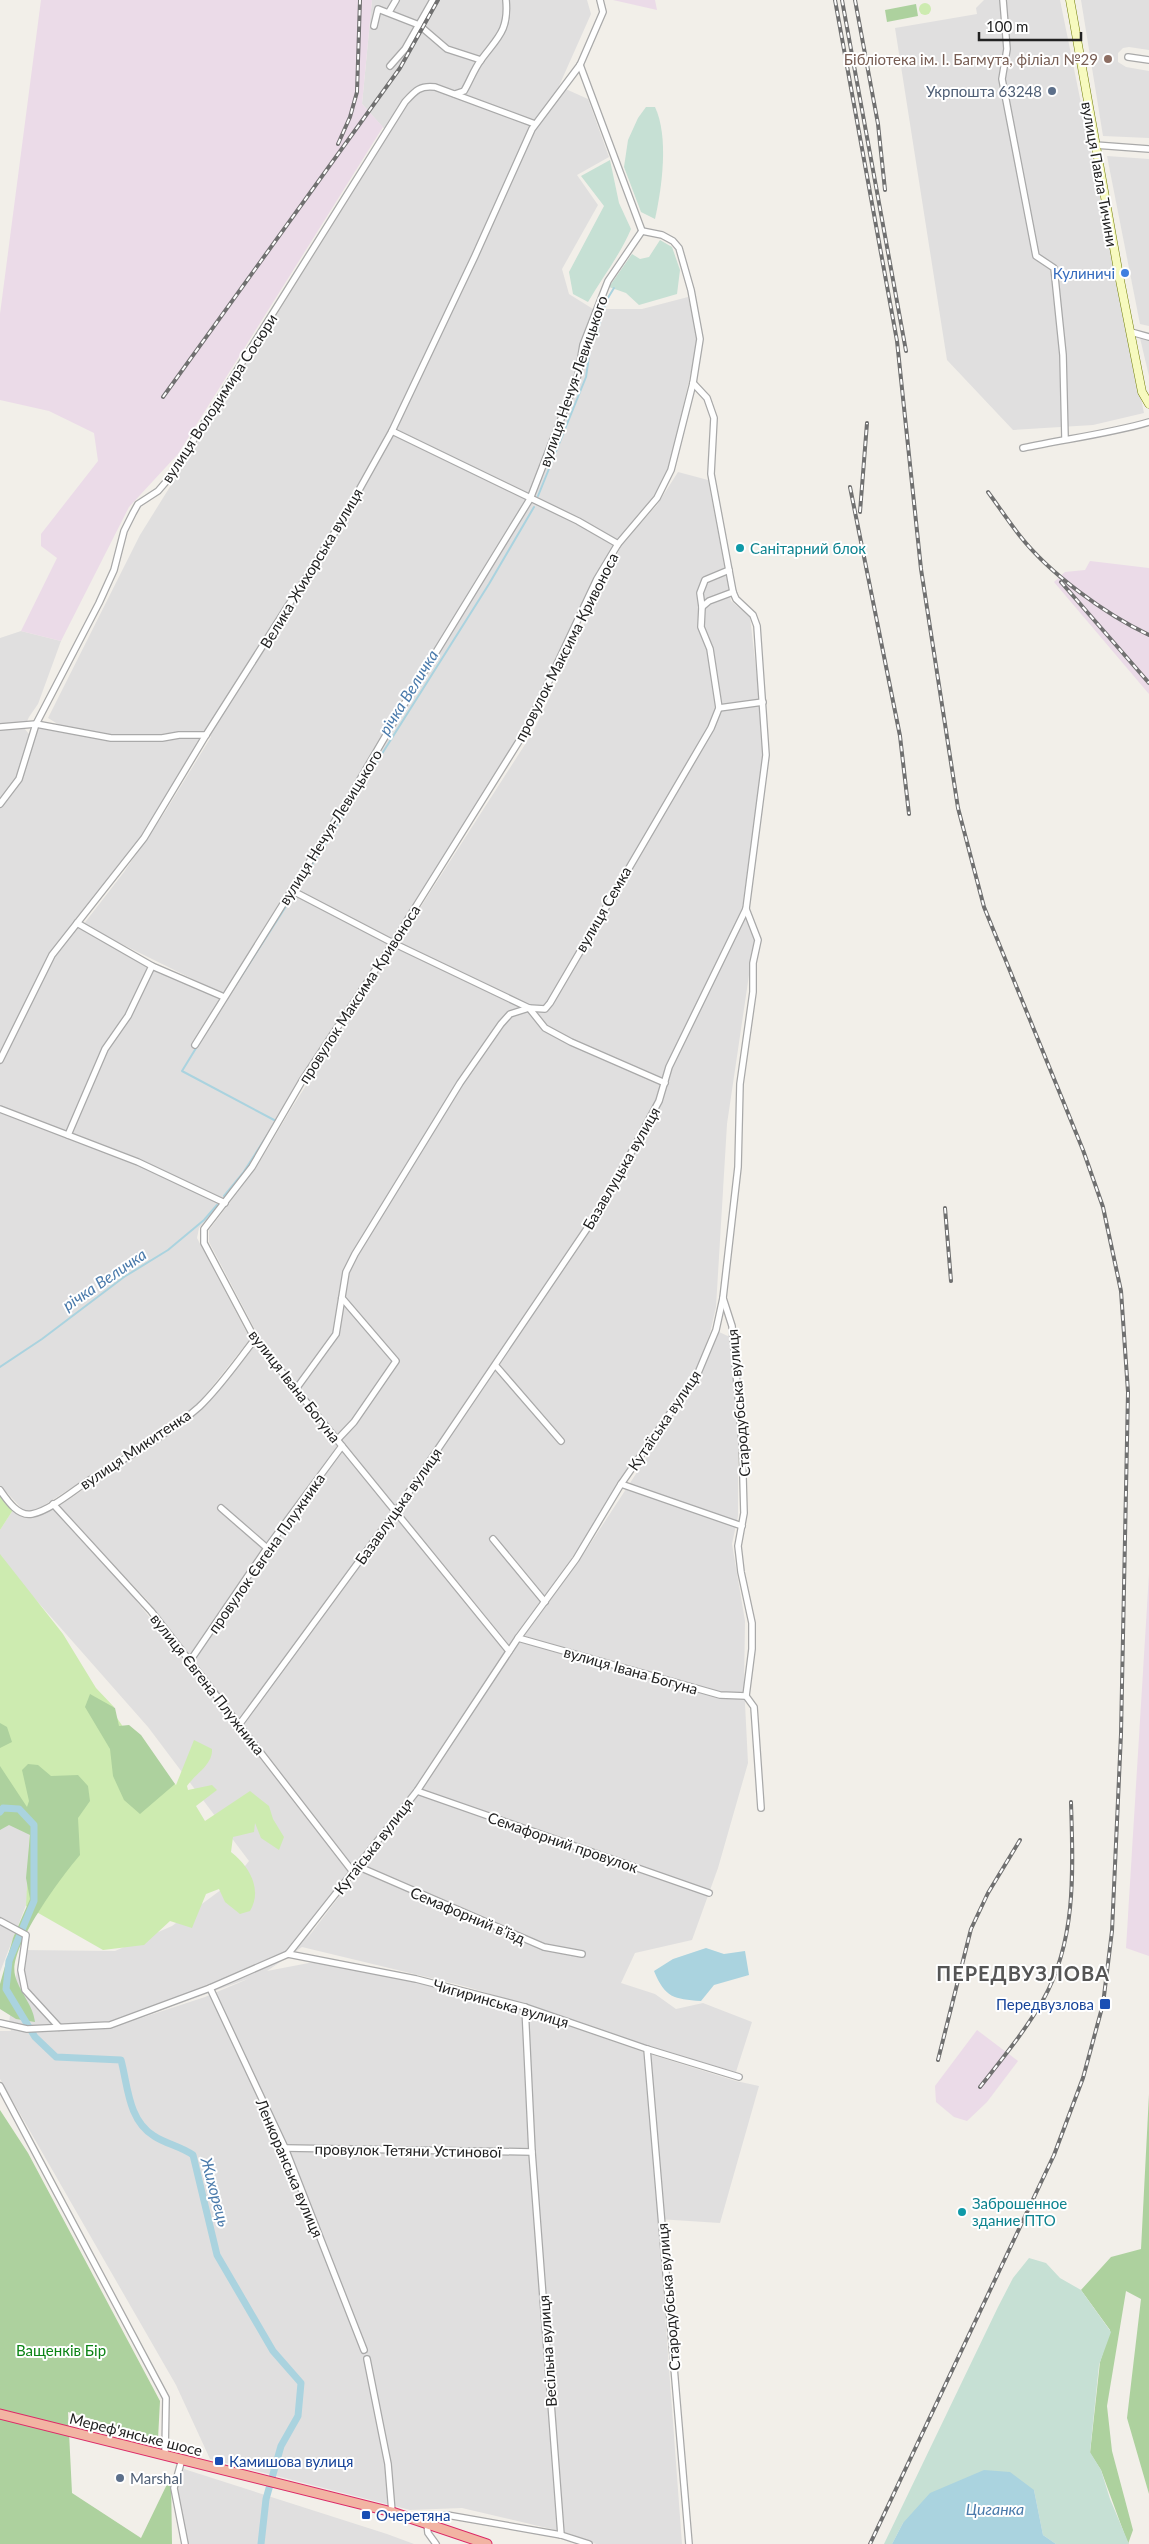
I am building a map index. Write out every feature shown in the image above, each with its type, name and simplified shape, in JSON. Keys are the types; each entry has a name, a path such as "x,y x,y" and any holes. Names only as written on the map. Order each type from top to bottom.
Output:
{"highway":[{"name":"Мереф'янське шосе","path":"0,2414 392,2512 487,2544"}],"main road":[{"name":"вулиця Павла Тичини","path":"1070,0 1095,146 1142,392 1149,404"}],"street":[{"path":"389,12 396,0"},
{"path":"390,66 405,49 433,0"},
{"path":"455,94 464,91 481,60 500,37 507,10 506,0"},
{"name":"Велика Жихорська вулиця","path":"0,1060 52,955 144,838 206,735 335,533 392,431 535,124 580,65 603,12 600,0"},
{"path":"1004,0 1006,49 1002,79 1036,256 1054,268 1063,355 1065,438"},
{"path":"374,26 378,9 389,12 419,25 447,49 481,60"},
{"path":"1128,57 1149,60"},
{"path":"580,65 642,231"},
{"name":"вулиця Володимира Сосюри","path":"0,804 19,779 36,724 99,603 114,570 124,531 132,513 138,504 158,491 171,476 405,102 416,90 425,86 455,94"},
{"path":"455,94 535,124"},
{"path":"1095,146 1149,148"},
{"name":"провулок Максима Кривоноса","path":"225,1203 252,1167 302,1081 393,942 526,730 597,579 618,544 661,491 670,470 693,383 700,339 691,290 679,248 673,240 662,235 642,231"},
{"name":"вулиця Нечуя-Левицького","path":"195,1045 292,890 530,499 578,375 583,344 608,281 642,231"},
{"path":"1131,332 1149,336"},
{"path":"693,383 707,398 714,418 711,474 733,592 702,607"},
{"path":"1023,448 1065,438 1122,430 1149,422"},
{"path":"392,431 578,521 618,544"},
{"path":"729,570 705,580 700,593 702,607 701,627 710,649 719,708 762,702"},
{"name":"Базавлуцька вулиця","path":"239,1725 396,1510 496,1366 603,1205 659,1101 669,1067 746,909 766,755 756,626 753,615 736,599 733,592"},
{"name":"вулиця Семка","path":"296,1389 336,1334 346,1272 355,1254 460,1083 510,1014 529,1008 545,1009 550,1003 711,728 719,708"},
{"path":"0,726 36,724 111,738 206,735"},
{"path":"292,890 393,942 529,1008 545,1028 570,1042 664,1083"},
{"name":"Стародубська вулиця","path":"746,909 758,940 752,963 753,992 740,1084 738,1167 723,1298 732,1326 740,1401 745,1489 742,1526 738,1546 740,1572 752,1623 750,1679 746,1696"},
{"path":"77,923 152,966 224,997"},
{"path":"68,1135 105,1050 128,1016 152,966"},
{"path":"0,1109 138,1162 225,1203"},
{"name":"вулиця Івана Богуна","path":"225,1203 204,1229 204,1243 255,1339 509,1651"},
{"path":"337,1440 354,1422 396,1361 342,1298"},
{"name":"Кутаїська вулиця","path":"0,2023 27,2029 110,2025 210,1988 288,1954 417,1791 509,1651 576,1559 621,1484 698,1373 716,1330 723,1298"},
{"name":"вулиця Микитенка","path":"0,1490 15,1509 24,1514 32,1515 53,1504 168,1430 199,1407 255,1339"},
{"path":"496,1366 561,1441"},
{"name":"провулок Євгена Плужника","path":"190,1661 267,1548 342,1446"},
{"name":"Кутаїська вулиця","path":"621,1484 742,1526"},
{"name":"вулиця Євгена Плужника","path":"53,1504 151,1611 239,1725 355,1869"},
{"path":"221,1508 267,1548"},
{"path":"493,1539 545,1602"},
{"name":"вулиця Івана Богуна","path":"518,1638 720,1695 746,1696"},
{"path":"746,1696 754,1707 761,1808"},
{"name":"Семафорний провулок","path":"417,1791 709,1894"},
{"name":"Семафорний в’їзд","path":"355,1869 544,1947 582,1954"},
{"path":"0,1921 26,1935 21,1970 25,1990 60,2027"},
{"name":"Чигиринська вулиця","path":"288,1954 416,1979 525,2007 647,2049 739,2077"},
{"name":"Ленкоранська вулиця","path":"210,1988 285,2148 364,2350"},
{"name":"Весільна вулиця","path":"525,2007 532,2152 562,2535"},
{"name":"Стародубська вулиця","path":"647,2049 689,2544"},
{"path":"0,2086 166,2398 164,2454"},
{"name":"провулок Тетяни Устинової","path":"285,2148 532,2152"},
{"path":"367,2359 388,2464 392,2512"},
{"path":"182,2459 174,2488 185,2544"},
{"path":"436,2544 428,2533 427,2524 435,2518 447,2515 562,2535 589,2544"}],"shaded area":[{"path":"41,0 372,0 362,104 383,127 178,454 129,507 61,641 21,631 57,558 41,546 41,534 98,461 94,433 49,411 0,400 0,314"},
{"path":"372,0 587,0 591,14 559,86 588,99 609,157 577,175 598,205 562,269 569,294 593,309 642,309 688,297 698,341 669,468 654,496 617,542 595,578 523,728 393,939 289,887 223,994 83,925 124,872 165,812 211,737 205,732 114,736 61,726 48,718 140,535 389,134 362,104"},
{"path":"613,0 655,0 657,10"},
{"path":"984,0 1060,0 1144,413 1093,425 1013,430 947,360 895,28 977,14 976,8"},
{"path":"1081,0 1149,0 1149,50 1123,48 1118,53 1118,62 1126,67 1149,71 1149,138 1103,136"},
{"path":"1107,156 1149,159 1149,326 1140,324"},
{"path":"1140,338 1149,340 1149,376"},
{"path":"678,472 708,480 731,601 750,617 761,712 763,759 742,909 756,941 749,975 727,1124 716,1307 710,1333 696,1371 560,1576 510,1645 414,1790 353,1866 306,1940 422,1788 509,1656 579,1561 698,1379 719,1332 730,1337 738,1434 738,1516 732,1544 745,1621 744,1684 748,1763 718,1868 692,1940 635,1953 621,1983 655,1994 676,2009 703,2003 752,2022 736,2072 653,2048 550,2012 464,1986 302,1947 267,1971 314,1962 441,1987 528,2011 643,2052 736,2081 759,2086 720,2223 658,2219 682,2544 596,2544 568,2533 462,2508 410,2510 210,2459 176,2385 0,2079 0,2031 11,2031 9,2022 20,1950 115,1951 172,1926 233,1881 249,1861 148,1727 29,1592 0,1555 0,1530 13,1510 22,1509 0,1485 0,638 21,631 61,641 38,704 24,728 29,734 38,728 104,740 161,741 177,737 199,738 199,741 138,842 75,921 78,927 225,999 292,892 389,944 308,1066 251,1165 228,1196 199,1228 197,1238 250,1339 199,1403 176,1420 40,1508 59,1506 180,1425 225,1384 260,1339 209,1242 209,1230 256,1168 291,1109 533,732 622,544 657,505","holes":["66,1515 148,1601 335,1844","250,1978 205,1997 138,2019"]},
{"path":"1090,561 1149,568 1149,694 1054,582 1065,572 1085,570"},
{"path":"1149,1574 1149,1956 1126,1948"},
{"path":"5,1819 30,1830 28,1900 0,1972 0,1824"},
{"path":"977,2030 1018,2061 987,2102 967,2121 954,2117 936,2102 935,2086"},
{"path":"184,2469 414,2544 182,2544 175,2479"}],"green space":[{"path":"923,3 927,3 931,9 927,15 923,15 919,11 919,7"},
{"path":"916,4 918,16 887,22 885,10"},
{"path":"646,107 655,107 662,133 662,177 655,219 641,212 624,167 628,140 638,118"},
{"path":"610,160 619,203 631,229 627,239 588,302 573,294 569,272 604,206 581,176"},
{"path":"660,240 672,247 680,270 677,294 639,305 626,293 609,287 632,254 640,259 649,257"},
{"path":"0,1495 13,1510 0,1530"},
{"path":"0,1554 63,1634 96,1688 114,1707 110,1708 135,1744 176,1785 194,1740 212,1749 212,1755 207,1765 187,1786 188,1790 212,1785 217,1790 196,1806 205,1821 250,1791 269,1806 273,1819 284,1837 279,1850 261,1838 255,1823 254,1832 233,1837 231,1852 248,1871 254,1886 254,1903 250,1911 240,1914 225,1902 219,1889 206,1894 192,1928 170,1921 144,1945 103,1950 26,1906 30,1830 0,1820"},
{"path":"90,1694 115,1708 119,1726 129,1725 141,1735 175,1784 140,1814 124,1800 113,1776 110,1749 85,1707"},
{"path":"0,1723 7,1727 12,1742 0,1748"},
{"path":"28,1764 38,1765 51,1776 78,1775 88,1786 90,1801 78,1818 80,1855 38,1913 20,1948 15,1963 17,1981 32,2009 35,2022 16,2019 0,2009 0,1984 13,1938 30,1899 26,1878 30,1835 9,1825 0,1830 0,1766 27,1807 29,1801 22,1770"},
{"path":"1149,2094 1149,2494 1127,2418 1141,2299 1126,2291 1107,2406 1112,2451 1133,2530 1128,2544 1101,2470 1090,2453 1100,2362 1110,2330 1081,2290 1111,2257 1141,2249"},
{"name":"Ващенків Бір","path":"0,2110 28,2153 160,2401 158,2439 68,2412 72,2493 141,2538 171,2476 172,2544 0,2544"},
{"path":"1029,2258 1046,2263 1060,2278 1081,2290 1111,2332 1099,2365 1090,2452 1101,2470 1110,2499 1129,2544 1056,2544 1043,2535 1034,2490 903,2523 892,2544 884,2544 998,2307 1013,2278"}],"water":[{"path":"706,1948 724,1954 745,1951 749,1975 714,1985 701,2001 677,1998 662,1987 654,1971 673,1959"},
{"name":"Циганка","path":"984,2470 1010,2472 1034,2490 1043,2535 1056,2544 892,2544 903,2523 930,2493"}],"waterway":[{"name":"річка Величка","path":"538,496 586,377 591,342 597,333 606,301 614,288"},
{"name":"річка Величка","path":"298,887 489,584 534,507"},
{"name":"річка Величка","path":"233,989 292,897"},
{"name":"річка Величка","path":"209,1027 182,1071 276,1121"},
{"name":"річка Величка","path":"224,1196 243,1173 270,1131"},
{"name":"річка Величка","path":"0,1367 42,1339 124,1277 168,1250 204,1220 217,1205"},
{"name":"Жихорець","path":"0,1812 3,1808 19,1809 34,1825 34,1901 9,1961 6,1989 35,2037 56,2057 121,2060 130,2102 145,2129 163,2141 193,2155 217,2255 273,2351 301,2383 298,2416 281,2446 266,2499 261,2544"}],"railway":[{"path":"338,144 350,117 357,92 360,0"},
{"path":"163,397 400,68 438,0"},
{"path":"835,0 897,341 921,569 958,808 984,907 1083,1150 1103,1207 1121,1291 1128,1392 1121,1734 1112,1931 1103,2004 1083,2078 1054,2155 870,2544"},
{"path":"842,0 906,351"},
{"path":"855,0 878,124 885,190"},
{"path":"860,512 867,423"},
{"path":"850,487 900,736 909,814"},
{"path":"988,492 1020,536 1047,565 1079,592 1114,616 1149,635"},
{"path":"1061,582 1149,683"},
{"path":"945,1208 951,1281"},
{"path":"980,2087 1013,2045 1043,2000 1054,1977 1062,1953 1067,1928 1072,1878 1071,1802"},
{"path":"938,2060 971,1929 988,1893 1020,1840"}],"place":[{"name":"Бібліотека ім. І. Багмута, філіал №29","path":"1108,59"},
{"name":"Укрпошта 63248","path":"1052,91"},
{"name":"Кулиничі","path":"1125,273"},
{"name":"Санітарний блок","path":"740,548"},
{"name":"Передвузлова","path":"1105,2004"},
{"name":"Заброшенное здание ПТО","path":"962,2212"},
{"name":"Камишова вулиця","path":"219,2461"},
{"name":"Marshal","path":"120,2478"},
{"name":"Очеретяна","path":"366,2515"}],"district":[{"name":"ПЕРЕДВУЗЛОВА","path":"1023,1973"}]}
